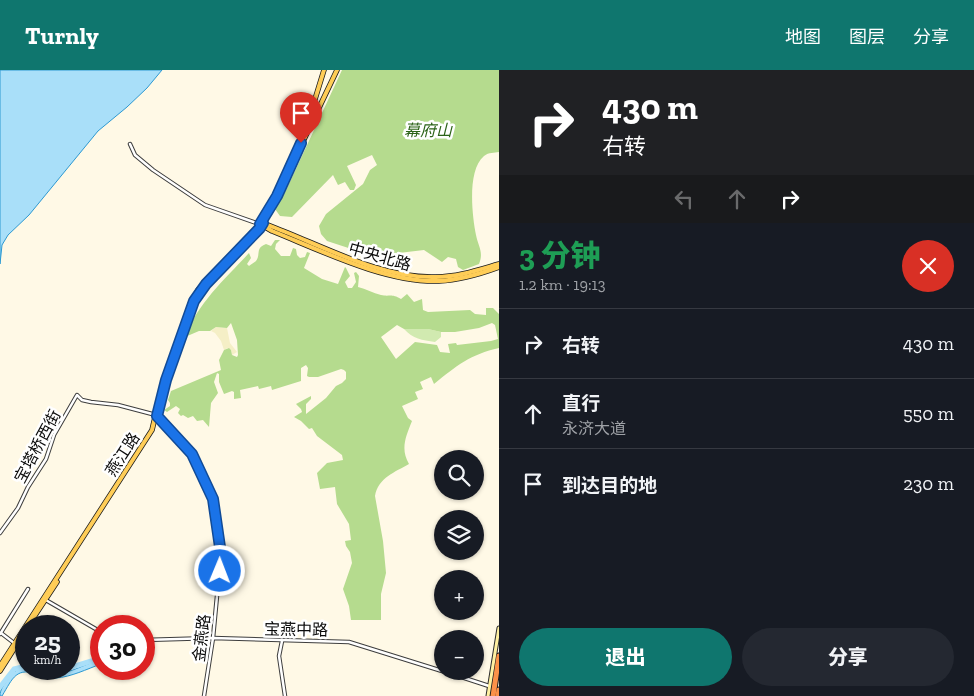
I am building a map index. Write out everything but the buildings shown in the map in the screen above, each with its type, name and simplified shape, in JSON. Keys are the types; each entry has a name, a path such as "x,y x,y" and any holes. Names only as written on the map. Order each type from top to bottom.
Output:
{"highway":[{"path":"493,696 499,656"},
{"path":"498,696 499,690"}],"main road":[{"path":"301,143 324,70"},
{"path":"301,143 318,113 337,70"},
{"name":"燕江路","path":"0,666 152,430 164,379 190,305 198,290 261,225 277,196 301,143"},
{"name":"中央北路","path":"261,225 368,268 402,278 427,281 449,280 499,266"},
{"path":"35,615 44,599"},
{"path":"488,696 499,628"},
{"path":"0,671 15,647"}],"street":[{"name":"中央北路","path":"130,144 135,155 152,170 205,205 261,225"},
{"name":"宝塔桥西街","path":"0,534 18,508 28,487 46,459 54,435 77,395 82,400 118,405 156,416"},
{"name":"金燕路","path":"156,416 192,454 213,499 221,554 213,638 204,696"},
{"path":"14,643 0,634 28,589"},
{"path":"44,599 90,626"},
{"name":"宝燕中路","path":"155,640 213,638 349,642 434,668"},
{"path":"282,641 279,656 285,696"},
{"name":"宝燕中路","path":"471,680 489,686"}],"shaded area":[{"path":"216,327 227,328 230,343 237,352 232,355 231,350 228,348 224,350 221,341 211,331"}],"green space":[{"name":"幕府山","path":"342,70 499,70 499,152 484,156 475,171 473,182 473,216 481,252 479,264 463,270 458,267 456,259 448,257 442,262 424,250 373,256 327,241 321,234 319,226 326,214 363,184 370,170 377,165 372,155 347,166 356,185 354,190 350,190 345,182 338,185 333,175 292,217 280,216 275,209 287,188"},
{"path":"275,240 280,240 276,244 275,249 281,256 290,256 293,248 296,249 297,255 300,258 305,257 307,252 310,253 304,268 322,279 338,284 345,267 350,276 345,282 348,288 352,288 356,282 354,273 356,272 359,276 358,287 381,295 401,299 407,294 414,302 422,299 423,310 428,312 470,310 475,314 486,315 486,308 493,308 499,314 499,348 464,362 434,384 431,377 420,382 423,389 415,392 418,399 402,406 408,418 412,421 404,448 409,464 383,480 375,496 383,541 386,573 381,594 381,620 351,620 349,606 343,589 352,563 345,541 351,540 349,524 337,504 335,487 320,489 317,473 327,463 343,460 342,455 317,436 312,428 309,429 294,417 302,412 296,404 311,396 311,399 306,404 306,414 326,398 336,386 342,383 346,379 346,372 344,370 341,369 318,377 309,377 307,376 308,368 306,365 301,368 301,381 272,390 271,386 259,389 258,386 240,390 241,398 234,399 234,392 232,391 224,394 219,382 219,374 217,373 214,382 218,393 211,403 209,427 203,420 197,421 193,416 188,418 183,415 181,416 178,413 180,409 176,406 167,412 164,410 170,406 168,400 171,391 221,370 219,360 224,350 229,348 232,355 237,357 237,340 231,323 227,328 216,327 210,331 199,331 185,337 197,313 212,292 249,253 251,258 247,264 249,266 256,261 260,247 266,244 271,246","holes":["492,323 495,325 498,339 457,345 456,343 448,344 450,353 440,352 437,345 415,342 396,359 381,337 397,325 404,329 428,329 441,332 479,328"]},
{"path":"404,329 428,329 441,332 441,337 435,342 426,341 414,337"}],"water":[{"path":"0,70 162,70 147,88 98,131 29,215 8,235 2,245 0,264"},
{"path":"90,663 90,668 80,672 80,667"},
{"path":"14,672 15,676 2,696 0,696 1,689"}],"waterway":[{"path":"80,665 90,661"},
{"path":"0,687 15,669"}],"route":[{"path":"220,571 221,554 213,499 192,454 157,416 166,380 194,301 206,284 260,228 263,223 260,224 277,196 301,143"}]}
